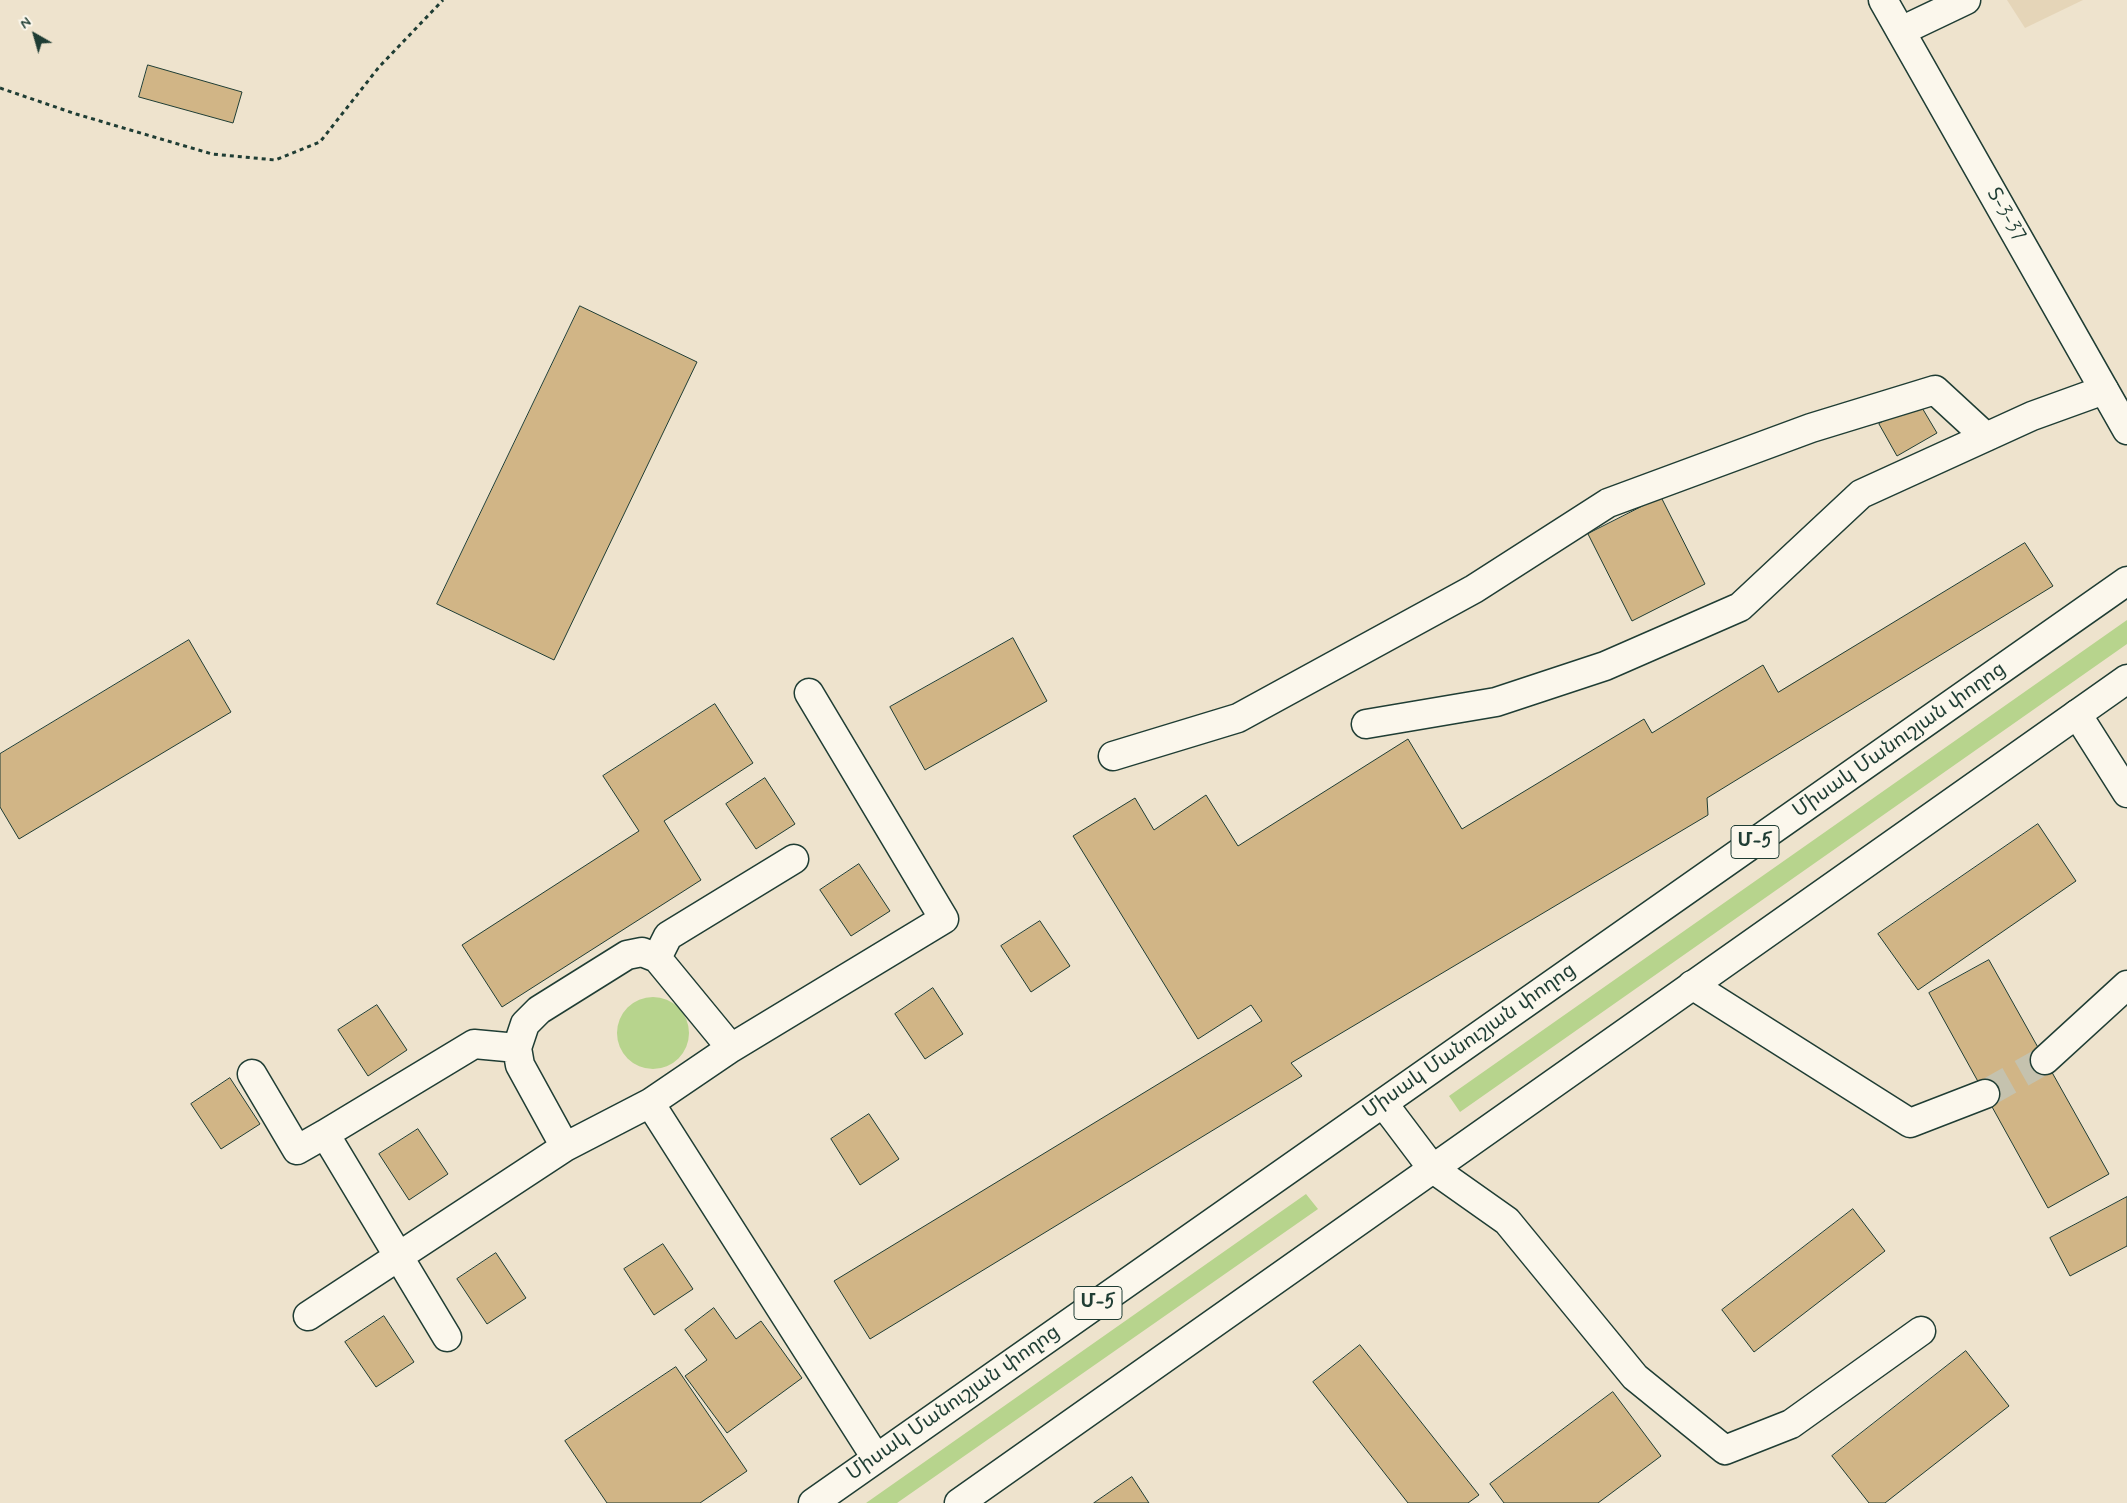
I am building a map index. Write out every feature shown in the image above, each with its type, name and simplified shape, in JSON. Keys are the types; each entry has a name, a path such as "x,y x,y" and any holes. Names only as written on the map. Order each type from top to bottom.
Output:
{"main road":[{"name":"Տ-3-37","path":"1883,0 2127,430"},
{"path":"1901,31 1966,0"},
{"path":"1113,756 1238,718 1474,590 1608,503 1810,428 1935,390 1986,436"},
{"path":"1366,724 1496,702 1605,666 1740,607 1861,494 2032,416 2104,390"},
{"name":"Միսակ Մանուշյան փողոց","path":"813,1503 2127,582"},
{"path":"959,1503 2127,679"},
{"path":"308,1316 565,1147 650,1103 731,1048 944,919 809,693"},
{"path":"2077,714 2127,793"},
{"path":"657,958 668,936 794,859"},
{"path":"565,1147 520,1066 518,1048 525,1024 539,1010 627,955 642,952 657,958 669,970 731,1048"},
{"path":"1692,985 1910,1123 1985,1094"},
{"path":"2045,1060 2127,985"},
{"path":"252,1074 297,1150 474,1044 518,1048"},
{"path":"650,1103 876,1458"},
{"path":"1383,1103 1432,1168 1507,1221 1635,1377 1725,1450 1791,1424 1921,1331"},
{"path":"325,1134 447,1337"}],"path":[{"path":"0,88 76,114 212,154 275,160 320,142 379,67 443,0"}],"shaded area":[{"path":"2007,0 2083,0 2025,28"}],"green space":[{"path":"2127,620 2127,644 1460,1112 1449,1096"},
{"path":"653,997 673,1003 683,1013 689,1033 683,1053 673,1063 653,1069 633,1063 623,1053 617,1033 623,1013 633,1003"},
{"path":"1306,1194 1318,1209 897,1503 866,1503"}],"building":[{"path":"148,65 242,92 233,123 139,97"},
{"path":"580,306 697,362 554,660 437,604"},
{"path":"1918,401 1937,433 1897,456 1879,424"},
{"path":"1661,497 1705,584 1632,621 1588,534"},
{"path":"2025,543 2053,586 1707,798 1708,815 1291,1063 1302,1076 870,1339 834,1281 1262,1021 1251,1005 1198,1039 1073,836 1135,798 1154,830 1206,795 1238,846 1408,739 1462,829 1644,719 1652,733 1763,665 1778,692"},
{"path":"1013,638 1047,701 925,770 890,707"},
{"path":"189,640 231,712 19,839 0,807 0,754"},
{"path":"715,704 753,763 664,821 701,880 502,1007 462,945 639,831 603,776"},
{"path":"765,778 795,824 756,849 726,804"},
{"path":"2038,824 2076,881 1918,990 1878,934"},
{"path":"859,864 890,911 851,936 820,890"},
{"path":"1040,921 1070,966 1031,992 1001,946"},
{"path":"1989,960 2109,1174 2048,1208 1929,993"},
{"path":"933,988 963,1034 925,1059 895,1014"},
{"path":"377,1005 407,1050 368,1076 338,1030"},
{"path":"230,1078 260,1124 221,1149 191,1104"},
{"path":"869,1114 899,1159 860,1185 831,1139"},
{"path":"418,1129 448,1174 409,1200 379,1154"},
{"path":"2127,1197 2127,1246 2070,1276 2050,1238"},
{"path":"1853,1209 1885,1251 1754,1352 1722,1310"},
{"path":"663,1244 693,1289 654,1315 624,1269"},
{"path":"496,1253 526,1298 487,1324 457,1279"},
{"path":"714,1308 736,1339 761,1321 802,1378 727,1433 685,1376 707,1360 685,1330"},
{"path":"384,1316 414,1362 376,1387 345,1342"},
{"path":"1360,1345 1479,1495 1468,1503 1408,1503 1313,1382"},
{"path":"1966,1351 2009,1406 1885,1503 1869,1503 1832,1456"},
{"path":"676,1367 747,1471 700,1503 607,1503 565,1441"},
{"path":"1613,1392 1661,1456 1598,1503 1504,1503 1490,1484"},
{"path":"1132,1477 1149,1503 1094,1503"}],"tunnel":[{"path":"1985,1094 2045,1060"}]}
